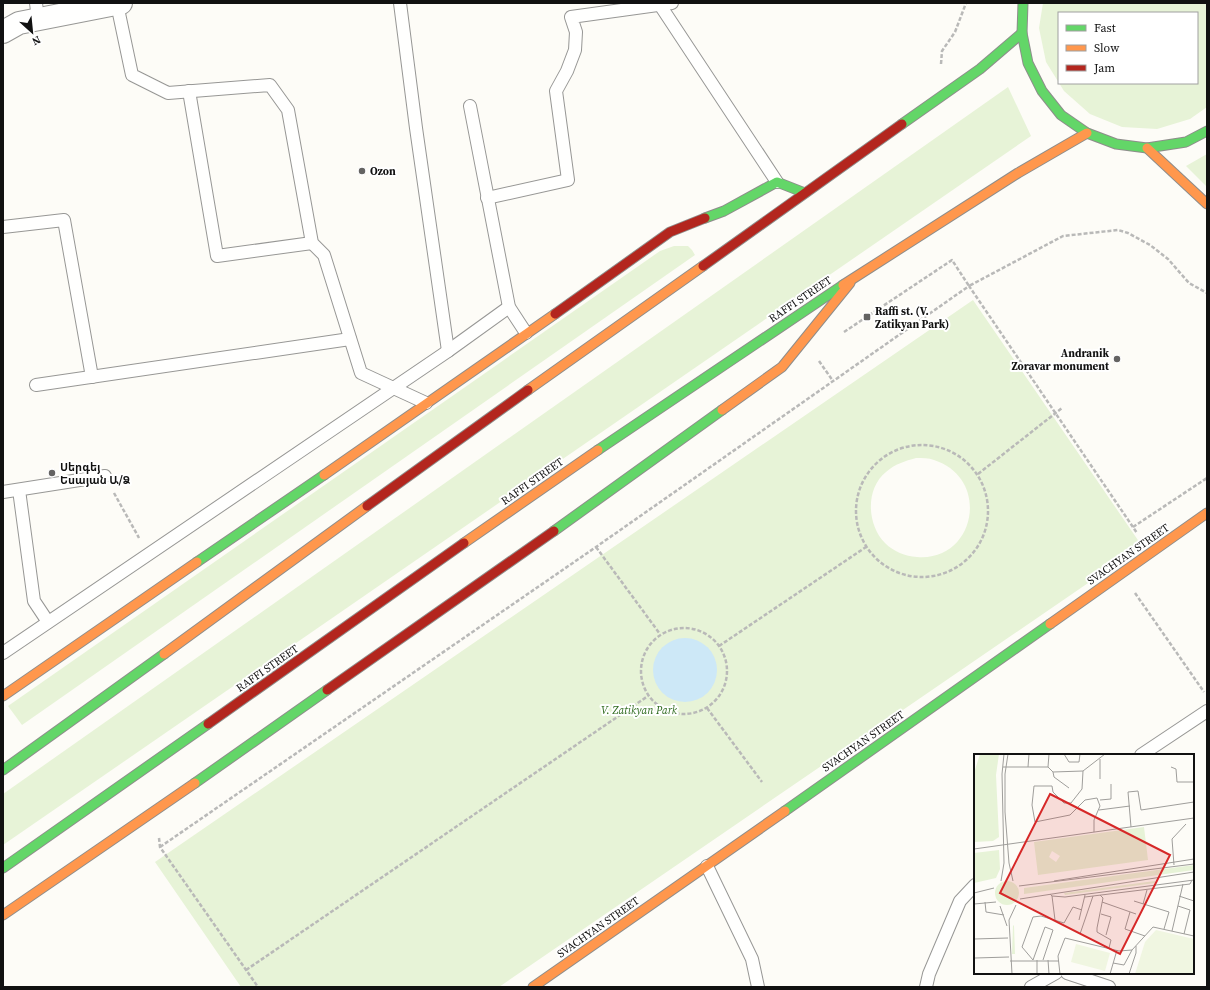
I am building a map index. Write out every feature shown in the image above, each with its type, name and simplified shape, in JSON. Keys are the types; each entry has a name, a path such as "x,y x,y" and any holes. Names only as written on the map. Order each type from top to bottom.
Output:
{"main road":[{"path":"1023,3 1022,33 1028,63 1042,91 1061,115 1087,133 1116,144 1147,148 1186,142 1207,131"},
{"path":"7,767 496,413 980,68 1022,33"},
{"name":"RAFFI STREET","path":"3,868 554,480 854,278 1018,173 1087,133"},
{"path":"1147,148 1207,204"},
{"path":"3,696 475,370 670,232 724,211 776,182 805,193"},
{"path":"3,915 156,810 577,515 782,368 854,278"},
{"name":"SVACHYAN STREET","path":"533,987 1207,514"}],"street":[{"path":"3,32 37,11 119,3"}],"lane":[{"path":"119,3 132,74 168,93 270,85 288,110 312,244 324,255 361,373 426,403"},
{"path":"400,3 416,128 448,351"},
{"path":"487,198 568,180 556,90 567,71 575,50 576,32 571,17 672,3"},
{"path":"660,5 776,182"},
{"path":"189,91 217,256 312,244"},
{"path":"470,106 509,307 526,333"},
{"path":"3,227 64,220 92,377"},
{"path":"3,653 448,351 509,307"},
{"path":"36,385 350,339"},
{"path":"3,492 105,476"},
{"path":"19,490 34,601 48,622"},
{"path":"1142,754 1207,711"},
{"path":"3,754 7,767"},
{"path":"707,866 752,959 758,987"},
{"path":"926,987 929,974 960,901 974,886"},
{"path":"1031,987 1054,974"},
{"path":"1070,974 1109,987"}],"path":[{"path":"941,64 942,51 955,32 966,3"},
{"path":"160,847 969,286 1063,236 1118,230 1128,233 1150,245 1168,259 1189,283 1207,292"},
{"path":"843,333 952,260 1151,553"},
{"path":"817,359 832,381"},
{"path":"978,474 1062,408"},
{"path":"924,444 940,446 954,452 967,461 978,474 986,489 989,507 988,524 982,540 973,555 959,566 943,575 926,578 908,576 892,570 877,560 866,547 859,533 856,517 856,501 861,486 869,472 879,460 888,454 908,446 924,444"},
{"path":"105,476 147,554"},
{"path":"1133,527 1207,478"},
{"path":"596,546 660,634"},
{"path":"719,646 866,547"},
{"path":"1122,574 1207,696"},
{"path":"685,628 698,630 710,636 719,646 725,656 728,668 727,680 723,691 716,701 707,708 695,714 675,714 657,706 648,696 642,684 640,670 643,656 650,644 660,634 672,629 685,628"},
{"path":"246,970 648,696"},
{"path":"707,708 762,782"},
{"path":"156,810 160,847 258,987"}],"green space":[{"path":"1043,3 1207,3 1207,107 1190,119 1157,129 1122,127 1090,114 1064,91 1060,84 1198,84 1198,12 1058,12 1058,81 1046,62 1039,28"},
{"path":"1008,87 1031,136 3,845 3,794"},
{"path":"1207,154 1207,187 1186,166"},
{"path":"674,246 688,246 695,255 22,725 8,706 660,251"},
{"name":"V. Zatikyan Park","path":"973,300 1142,546 499,987 241,987 155,862","holes":["916,458 928,458 952,470 964,484 969,500 969,518 963,534 952,547 937,555 917,557 908,556 892,549 879,535 872,517 872,497 874,488 879,479 886,472 900,463"]}],"water":[{"path":"685,638 697,640 708,647 715,658 717,670 715,682 708,693 697,700 685,702 673,700 662,693 655,682 653,670 655,658 662,647 673,640"}],"traffic: fast":[{"path":"1023,3 1022,33 1028,63 1042,91 1061,115 1087,133 1116,144 1147,148 1186,142 1207,131"},
{"path":"902,124 980,69 1022,33"},
{"path":"705,218 724,211 777,182 805,193"},
{"path":"598,450 843,285"},
{"path":"554,531 722,410"},
{"path":"197,562 324,475"},
{"path":"785,811 1050,624"},
{"path":"3,770 164,654"},
{"path":"195,783 327,690"},
{"path":"3,868 208,724"}],"traffic: slow":[{"path":"843,285 1018,173 1087,133"},
{"path":"1147,148 1207,204"},
{"path":"528,390 703,266"},
{"path":"722,410 782,367 850,283"},
{"path":"324,475 555,314"},
{"path":"464,543 598,450"},
{"path":"164,654 367,506"},
{"path":"1050,624 1207,513"},
{"path":"3,696 197,562"},
{"path":"3,915 195,783"},
{"path":"533,987 785,811"}],"traffic: jam":[{"path":"703,266 902,124"},
{"path":"555,314 670,232 705,218"},
{"path":"367,506 528,390"},
{"path":"327,690 554,531"},
{"path":"208,724 464,543"}],"place":[{"name":"Ozon","path":"362,171"},
{"name":"Raffi st. (V. Zatikyan Park)","path":"867,317"},
{"name":"Andranik Zoravar monument","path":"1117,359"},
{"name":"Սերգեյ Եսայան Ա/Ձ","path":"52,473"}]}
